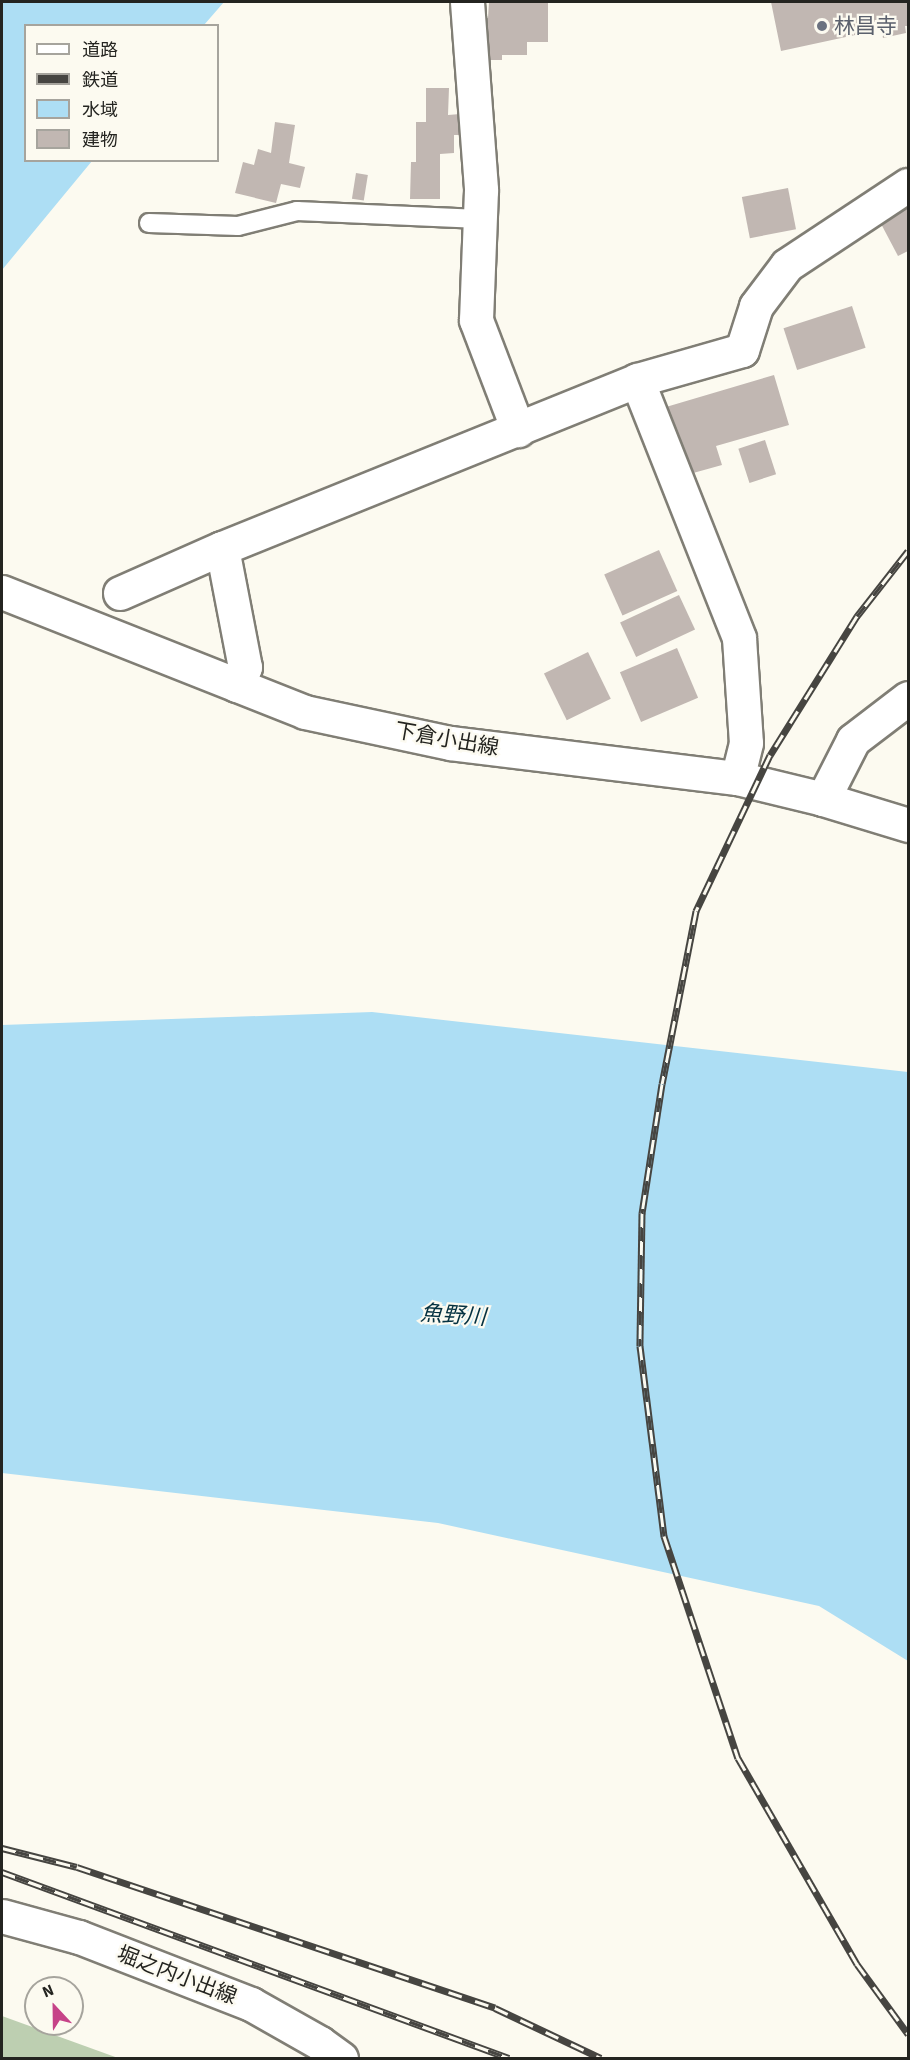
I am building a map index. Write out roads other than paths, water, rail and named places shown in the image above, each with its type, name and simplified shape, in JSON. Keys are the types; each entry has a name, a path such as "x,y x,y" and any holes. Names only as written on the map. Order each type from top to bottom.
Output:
{"street":[{"path":"467,2 480,190 477,320 518,430"},
{"path":"120,593 222,548 637,380 742,350 756,306 787,266 909,185"},
{"path":"637,380 740,638 746,743 737,778"},
{"path":"222,548 245,666 237,685"},
{"name":"下倉小出線","path":"2,592 305,712 450,743 737,778 909,825"},
{"path":"824,800 853,740 909,698"},
{"name":"堀之内小出線","path":"2,1916 79,1937 251,2004 320,2043 341,2058"}],"lane":[{"path":"149,223 238,226 297,211 480,219"}],"water":[{"path":"2,2 224,2 205,24 24,24 24,162 91,162 2,270"},
{"name":"魚野川","path":"372,1012 908,1072 908,1661 819,1606 438,1523 2,1473 2,1025"}],"railway":[{"path":"908,551 857,616 770,755 696,911 662,1084 642,1213 640,1346 664,1536 738,1758 857,1964 908,2034"},
{"path":"2,1848 77,1867 495,2008 601,2058"},
{"path":"2,1872 509,2058"}],"place":[{"name":"林昌寺","path":"822,26"}]}
